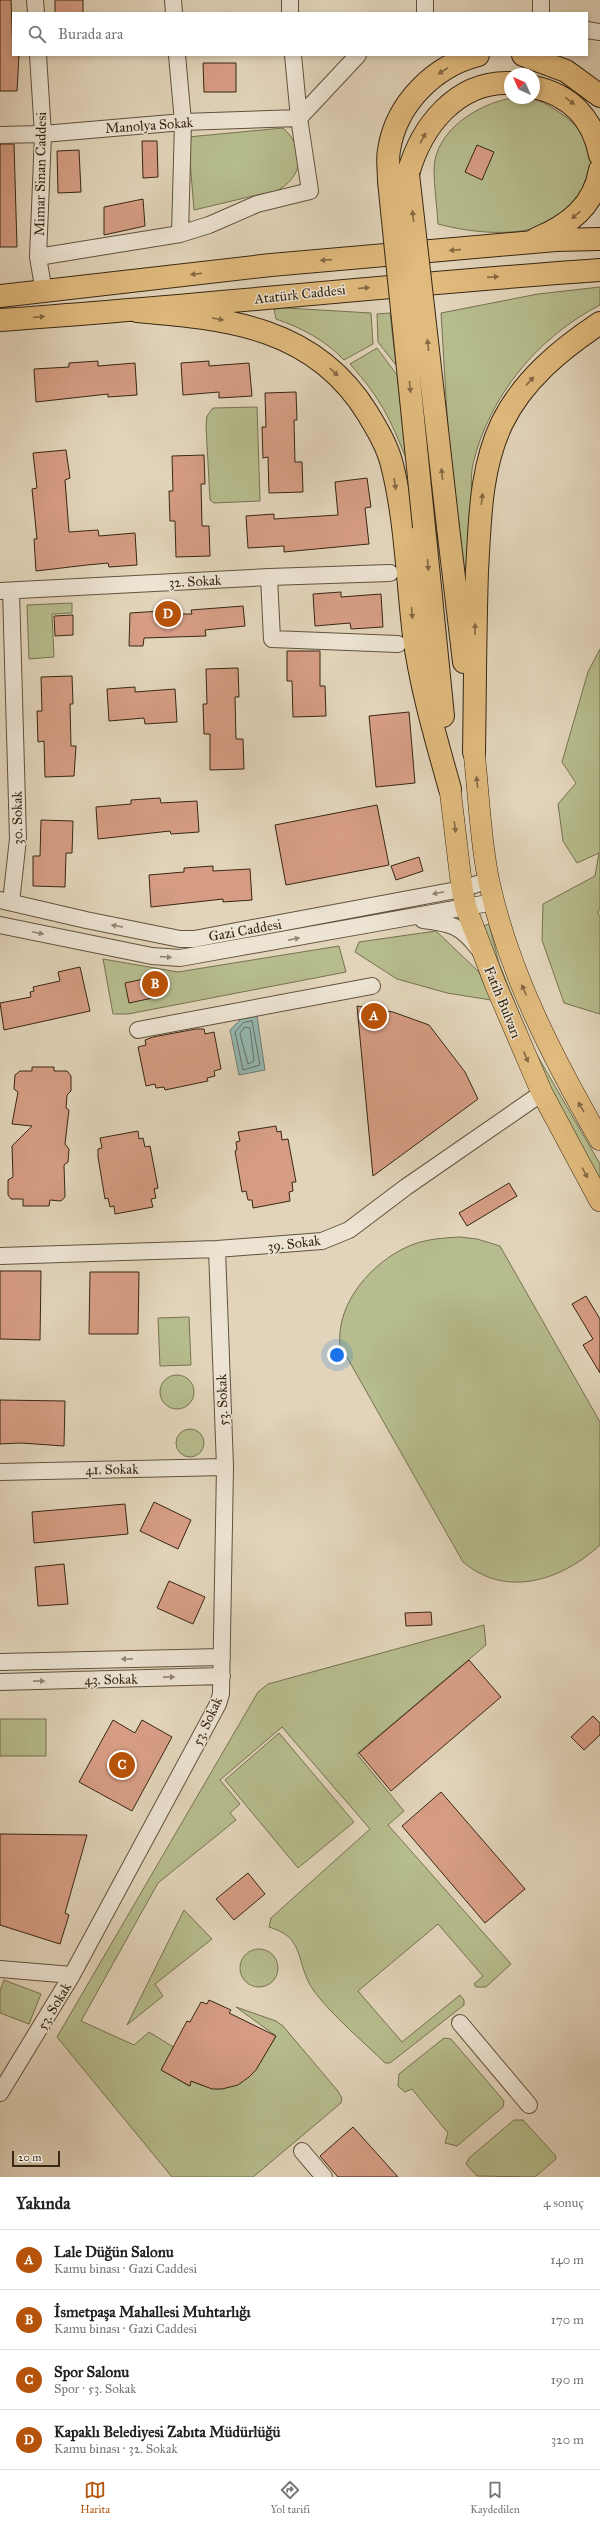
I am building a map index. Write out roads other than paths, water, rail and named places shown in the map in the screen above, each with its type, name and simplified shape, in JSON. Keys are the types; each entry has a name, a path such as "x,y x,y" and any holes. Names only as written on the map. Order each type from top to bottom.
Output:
{"highway":[{"path":"474,752 448,527 398,177 389,151 396,123 410,99 423,86 456,63 475,56"},
{"path":"526,56 566,71 600,96"},
{"path":"450,789 424,526 398,177 433,120 453,101 478,88 504,84"},
{"path":"540,88 556,93 575,106 589,123 597,139 600,155"},
{"path":"522,244 548,234 582,210 594,191 600,170"},
{"path":"0,296 271,265 600,239"},
{"name":"Atatürk Caddesi","path":"0,320 137,311 393,285 600,270"},
{"path":"137,311 229,321 278,336 305,349 327,366 347,386 364,407 386,447 393,470 409,571 418,658 450,789"},
{"path":"474,752 476,611 480,516 488,462 502,422 524,388 560,351 600,323"}],"main road":[{"name":"Fatih Bulvarı","path":"474,752 489,880 494,902 519,978 534,1015 568,1085 600,1140"},
{"name":"Fatih Bulvarı","path":"450,789 464,898 484,957 542,1093 600,1201"}],"street":[{"path":"35,0 36,12"},
{"path":"173,0 174,12"},
{"path":"290,0 290,12"},
{"path":"425,0 425,12"},
{"path":"541,0 541,12"},
{"path":"588,30 600,32"},
{"name":"Mimar Sinan Caddesi","path":"38,56 43,134 38,257 44,292"},
{"path":"177,56 183,122 180,234"},
{"path":"38,257 180,234 209,225 257,204 310,191 299,118 293,56"},
{"path":"299,118 357,56"},
{"name":"Manolya Sokak","path":"0,135 43,134 183,122 299,118"},
{"name":"32. Sokak","path":"5,591 269,577 390,573"},
{"path":"269,577 272,639 398,644"},
{"name":"30. Sokak","path":"5,591 18,839 6,901"},
{"name":"Gazi Caddesi","path":"6,901 86,920 180,938 194,939 464,898 489,880"},
{"path":"0,925 152,956 180,958 284,941 402,917 464,898 494,902"},
{"path":"402,917 449,923 466,934 484,957"},
{"path":"138,1030 372,986"},
{"name":"39. Sokak","path":"0,1256 217,1250 316,1243 349,1230 406,1187 542,1093"},
{"name":"53. Sokak","path":"0,2093 72,1975 218,1704 222,1676 225,1467 217,1250"},
{"name":"41. Sokak","path":"0,1472 225,1467"},
{"name":"43. Sokak","path":"0,1662 222,1657"},
{"name":"43. Sokak","path":"0,1682 222,1676"},
{"path":"0,1969 72,1975"},
{"path":"460,2023 529,2105"},
{"path":"302,2151 324,2177"}],"water":[{"path":"257,1016 265,1070 239,1075 230,1030 241,1019"}],"place":[{"name":"Kapaklı Belediyesi Zabıta Müdürlüğü","path":"168,614"},
{"name":"İsmetpaşa Mahallesi Muhtarlığı","path":"155,984"},
{"name":"Lale Düğün Salonu","path":"374,1016"},
{"name":"Spor Salonu","path":"122,1765"}]}
